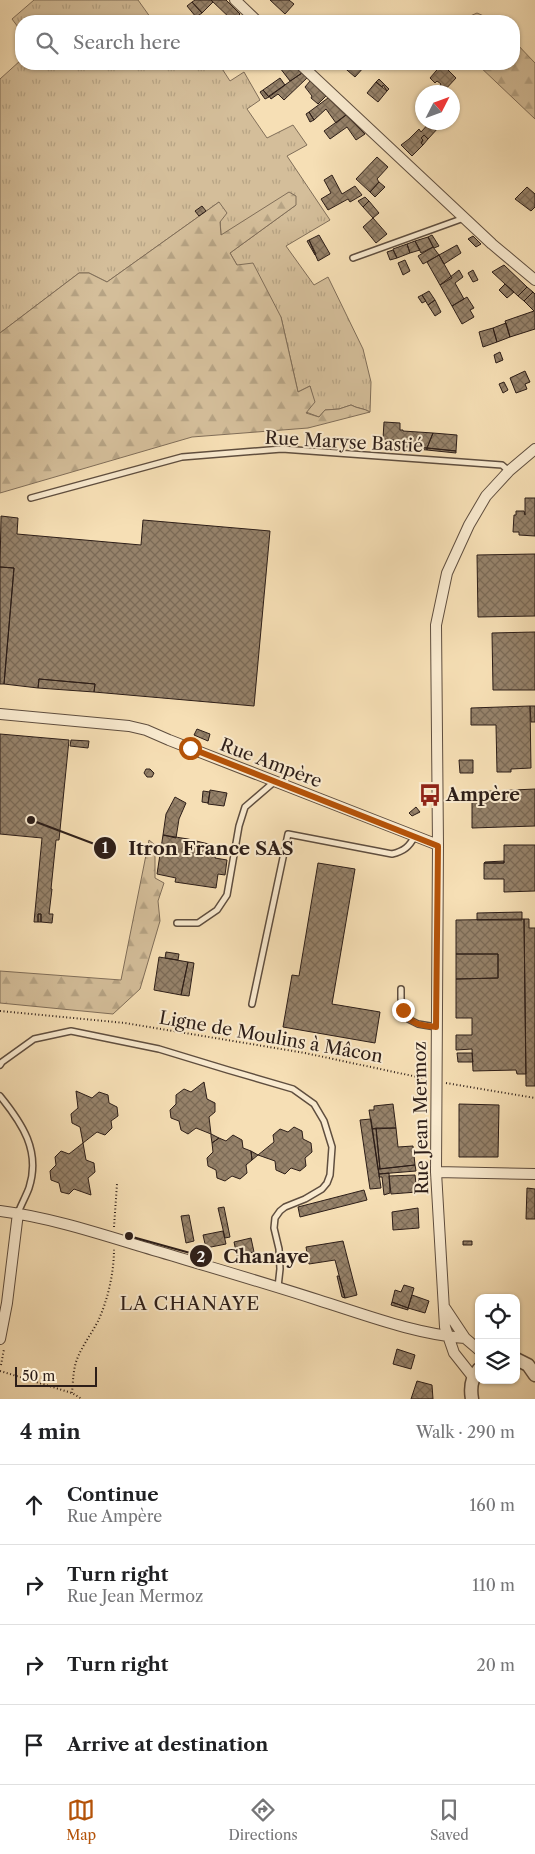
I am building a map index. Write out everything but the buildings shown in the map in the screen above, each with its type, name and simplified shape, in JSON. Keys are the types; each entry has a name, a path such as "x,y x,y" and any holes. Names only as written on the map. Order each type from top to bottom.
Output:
{"street":[{"path":"235,0 251,15"},
{"path":"306,70 467,220 535,280"},
{"name":"Rue Jean Mermoz","path":"475,1372 454,1353 447,1337 436,1172 435,1081 438,846 436,625 447,573 486,496 509,471 535,449"},
{"name":"Rue Ampère","path":"0,714 129,726 146,730 438,846"},
{"path":"436,1172 535,1174"},
{"path":"0,1211 18,1213 114,1238 384,1320 447,1337 465,1338"},
{"path":"0,1339 7,1303 18,1213"},
{"name":"Rue Jean Mermoz","path":"445,1308 465,1338 475,1347"},
{"path":"520,1361 533,1370"},
{"path":"472,1399 471,1385 475,1375"}],"lane":[{"path":"352,258 467,220"},
{"name":"Rue Maryse Bastié","path":"31,498 182,458 282,449 502,464 509,471"},
{"path":"177,924 198,923 217,910 227,895 239,826 245,807 274,781"},
{"path":"252,1004 288,834 392,854 401,852 409,846 415,836"},
{"path":"402,989 401,999 408,1019 418,1024 436,1027"},
{"path":"0,1065 34,1039 71,1031 158,1049 228,1070 292,1090 314,1104 324,1120 332,1147 330,1175 322,1189 305,1199 285,1207 275,1218 274,1228 280,1269 278,1287"},
{"path":"0,1096 20,1122 29,1140 32,1164 29,1187 18,1213"}],"path":[{"name":"Ligne de Moulins à Mâcon","path":"0,1011 135,1024 306,1053 435,1081 535,1098"},
{"path":"72,1393 75,1364 98,1320 109,1289 114,1261 118,1184"},
{"path":"0,1371 72,1393 82,1399"}],"green space":[{"path":"34,0 138,0 149,15 17,15"},
{"path":"520,47 535,63 535,119 483,70 520,70"},
{"path":"15,65 15,70 223,70 230,81 244,72 260,100 247,109 267,138 293,125 307,145 287,156 330,220 286,246 314,285 328,277 363,349 371,382 370,412 351,405 339,409 325,410 319,417 306,412 314,402 310,386 298,392 281,317 237,265 230,253 296,205 221,235 219,202 107,282 89,273 79,273 0,333 0,79"},
{"path":"289,192 296,196 296,205 230,253 237,265 253,263 281,317 298,392 310,386 315,402 306,413 319,417 325,410 339,409 351,405 370,412 308,428 192,437 0,493 0,333 79,273 89,273 107,282 219,202 227,213 220,222 221,235"},
{"path":"149,840 155,845 155,878 164,883 158,901 160,921 140,989 113,1014 0,1003 0,971 121,980"}],"place":[{"name":"Ampère","path":"430,795"},
{"name":"Itron France SAS","path":"31,820"},
{"name":"Chanaye","path":"129,1236"}],"district":[{"name":"LA CHANAYE","path":"190,1303"}],"route":[{"path":"190,748 438,846 436,1027 418,1024 408,1019 403,1010"}]}
